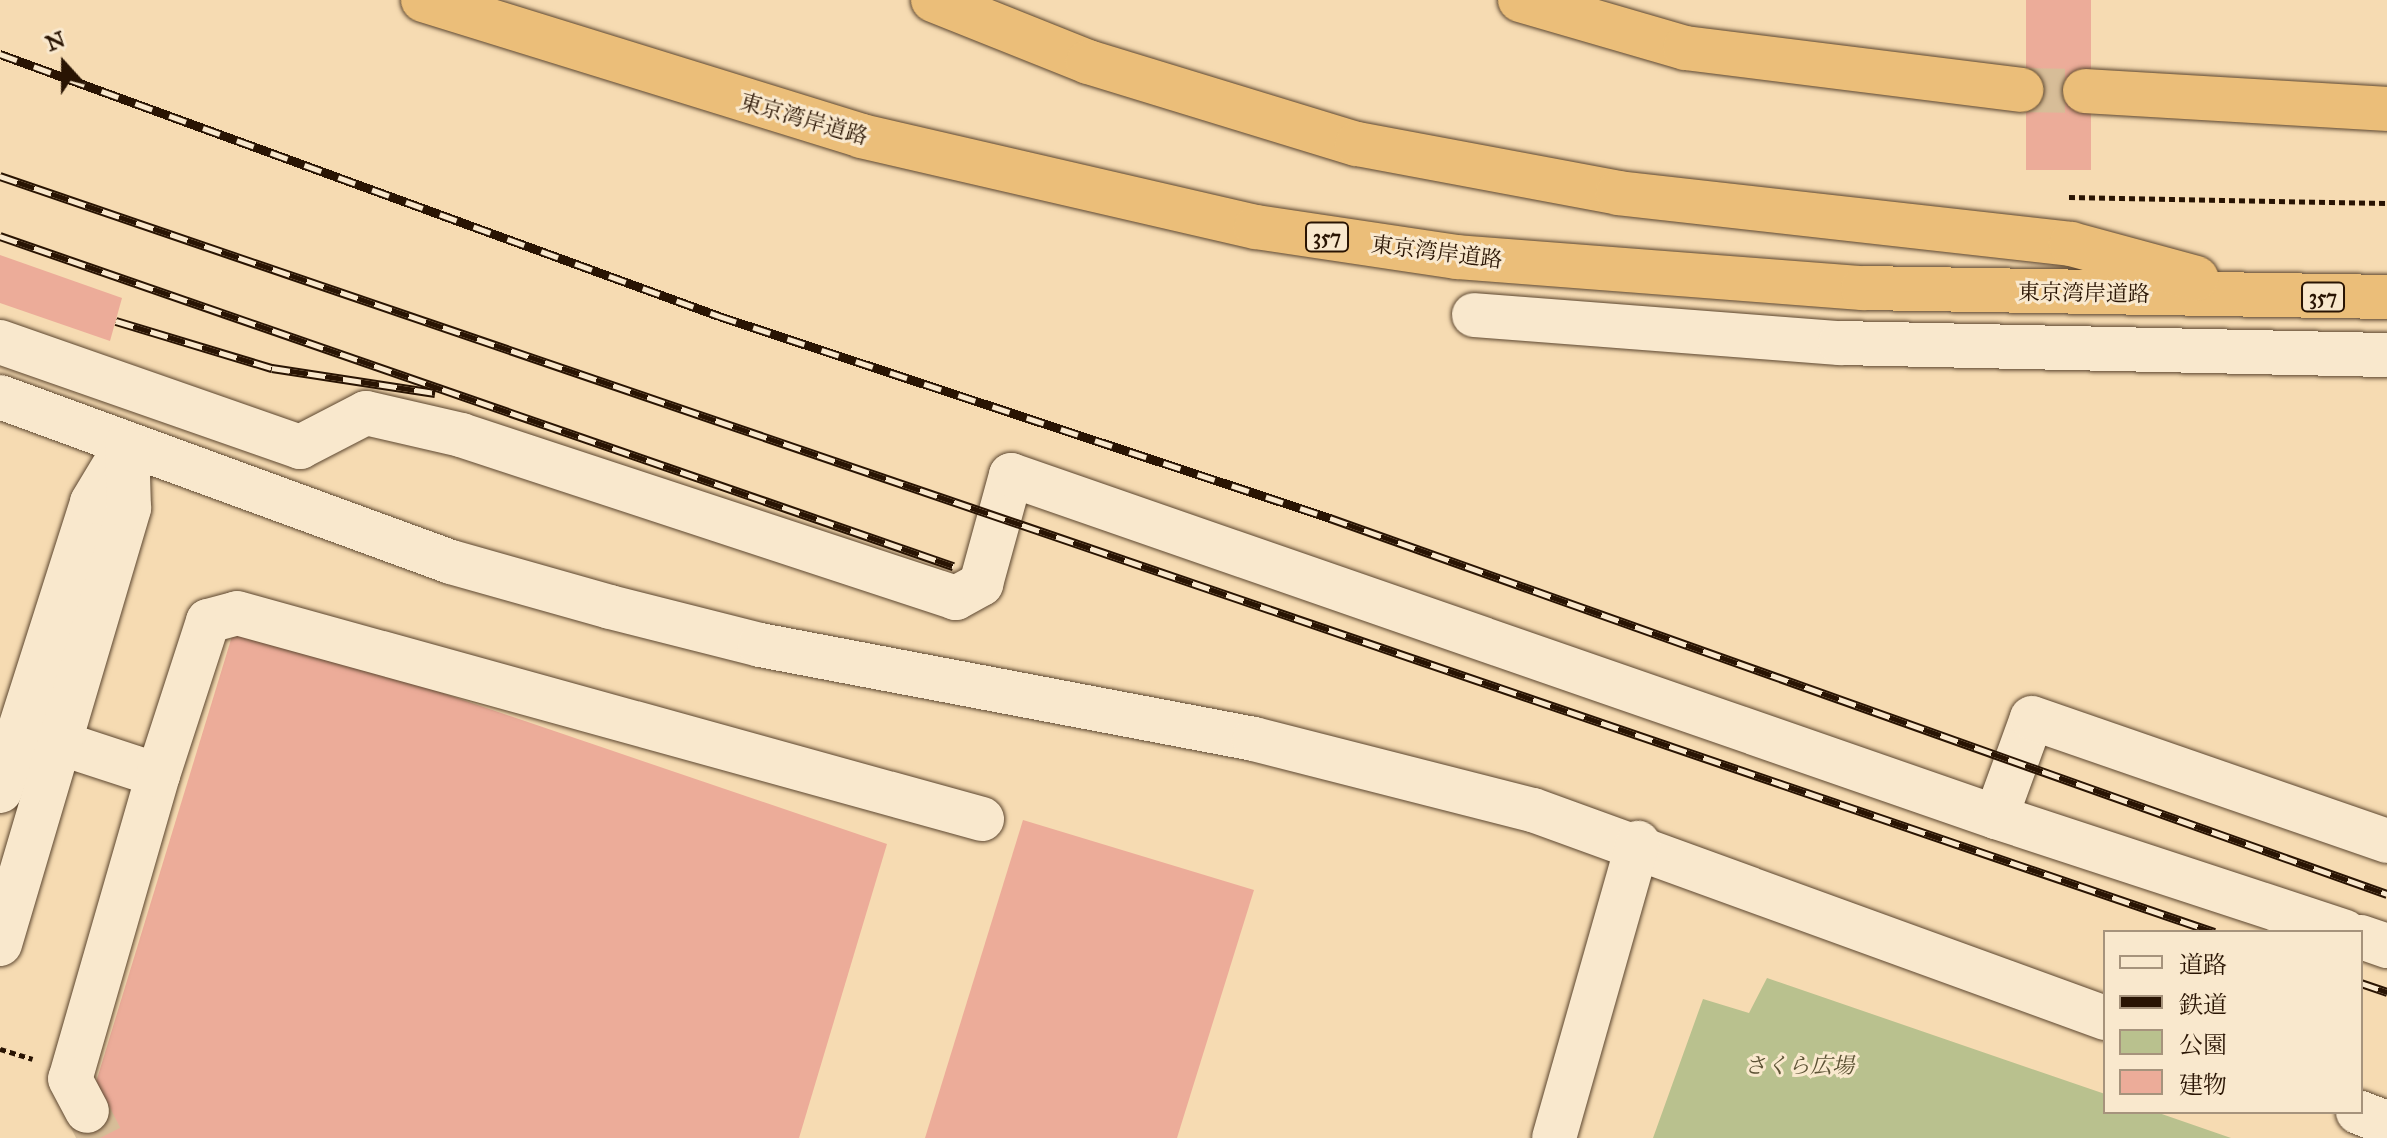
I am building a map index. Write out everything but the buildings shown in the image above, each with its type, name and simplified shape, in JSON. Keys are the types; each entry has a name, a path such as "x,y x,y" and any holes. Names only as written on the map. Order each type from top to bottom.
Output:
{"highway":[{"name":"東京湾岸道路","path":"423,0 861,136 1256,227 1654,275 1863,288 2387,297"},
{"path":"933,0 1103,67 1357,144 1618,193 2071,244 2260,296"},
{"path":"1520,0 1685,48 2021,90"},
{"path":"2085,91 2387,109"}],"street":[{"path":"1474,315 1840,343 2387,355"},
{"path":"0,342 300,447 366,413 461,435 956,598 981,584 1011,475 1996,817 2339,930"},
{"path":"0,397 451,562 610,607 760,645 1311,752 1638,843 2103,1017"},
{"path":"0,791 92,502 127,444"},
{"path":"0,944 63,744 129,508 127,444"},
{"path":"87,1111 70,1079 158,775 208,621 237,613 982,819"},
{"path":"1996,817 2032,718 2387,841"},
{"path":"20,730 158,775"},
{"path":"1554,1138 1638,843"},
{"path":"2363,938 2387,946"},
{"path":"2363,1114 2387,1123"}],"path":[{"path":"2052,196 2387,203"},
{"path":"0,1049 50,1063"}],"green space":[{"name":"さくら広場","path":"1767,978 2103,1093 2103,1114 2162,1114 2231,1138 1653,1138 1703,999 1749,1013"}],"tunnel":[{"path":"2021,90 2085,91"},
{"path":"87,1111 101,1138"}],"railway":[{"path":"0,54 719,316 1330,518 2387,894"},
{"path":"0,176 2208,930"},
{"path":"0,236 953,566"},
{"path":"116,321 272,368 435,393"},
{"path":"2363,984 2387,992"}]}
